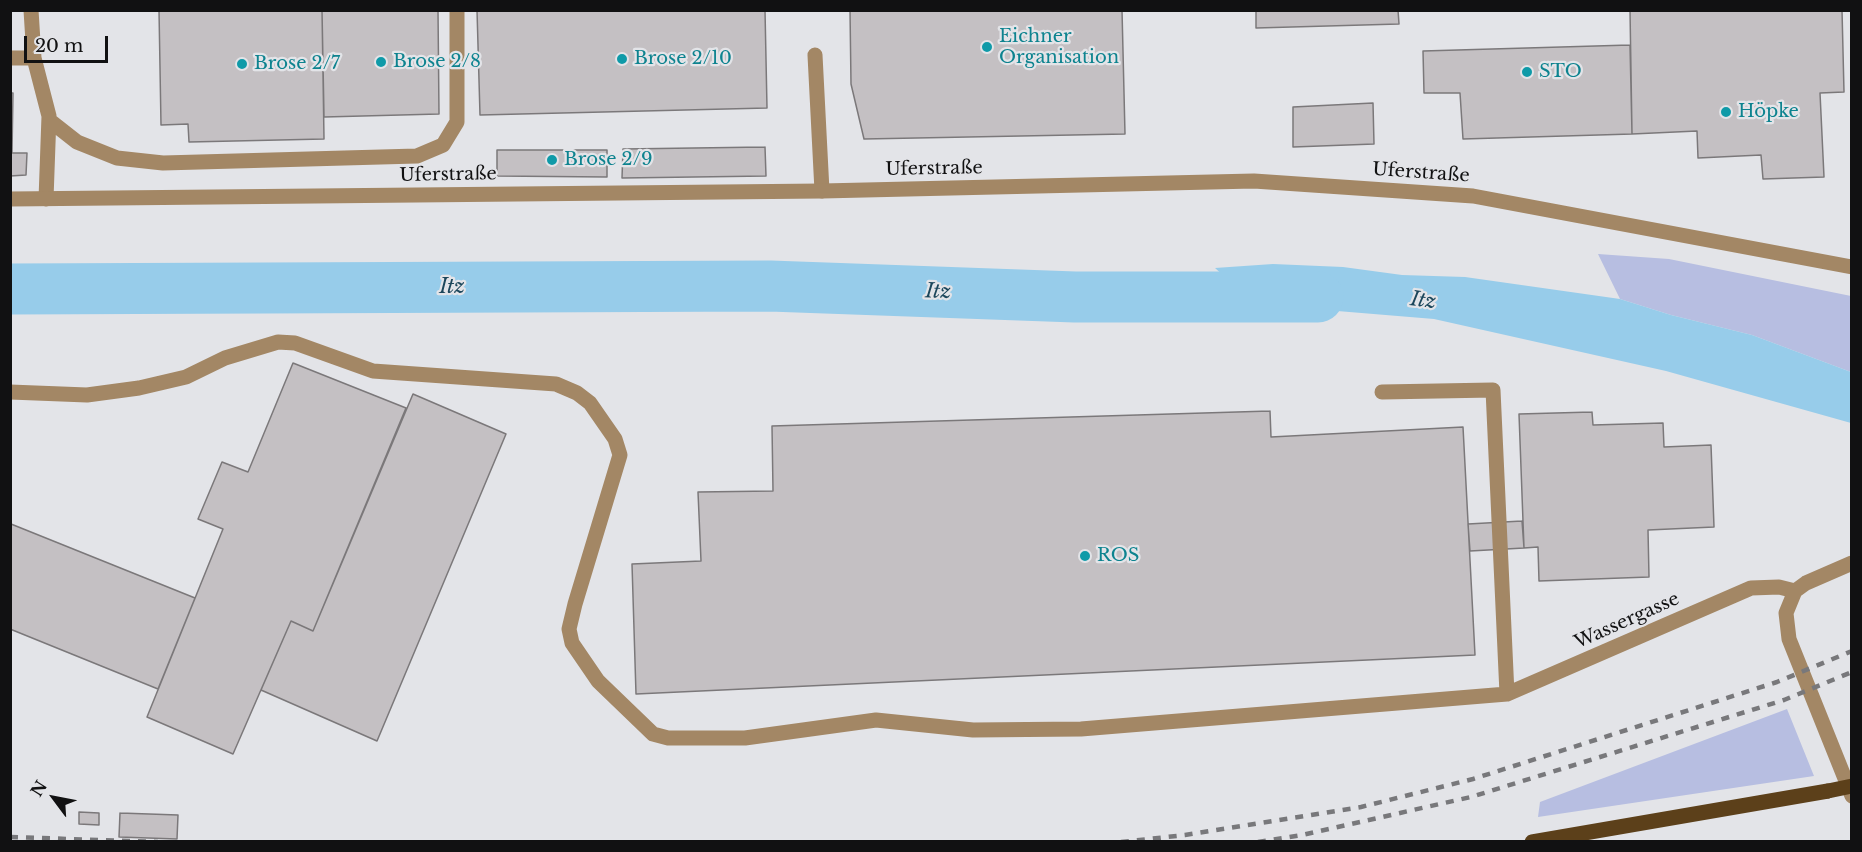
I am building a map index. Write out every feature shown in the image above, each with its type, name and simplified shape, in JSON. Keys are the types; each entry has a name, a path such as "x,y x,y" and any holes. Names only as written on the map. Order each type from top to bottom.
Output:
{"main road":[{"path":"1532,842 1851,786"}],"street":[{"path":"32,10 34,58 49,120 46,199"},
{"path":"49,120 77,142 117,158 163,163 417,156 443,145 457,122 457,10"},
{"path":"815,56 822,190"},
{"path":"10,58 34,58"},
{"name":"Uferstraße","path":"10,199 822,190 1254,181 1473,196 1851,267"},
{"name":"Wassergasse","path":"10,392 87,395 139,388 186,377 225,358 278,342 295,343 373,371 556,384 577,393 590,403 615,439 620,455 575,604 569,629 572,643 598,681 653,734 668,738 745,738 876,720 973,730 1081,729 1507,694 1751,588 1779,587 1795,591"},
{"path":"1382,392 1493,390 1507,694"},
{"path":"1851,563 1806,583 1795,591 1786,613 1789,639 1851,796"}],"shaded area":[{"path":"1598,254 1669,259 1851,296 1851,372 1752,335 1671,315 1620,299"},
{"path":"1787,709 1814,776 1538,817 1540,802"}],"water":[{"path":"1273,264 1343,267 1402,275 1465,277 1620,299 1671,315 1752,335 1851,372 1851,423 1666,371 1434,319 1301,308 1266,314 1215,268"}],"building":[{"name":"Brose 2/7","path":"159,10 322,10 324,139 189,142 188,124 161,125"},
{"name":"Brose 2/8","path":"322,10 438,10 439,114 324,117"},
{"name":"Brose 2/10","path":"477,10 765,10 767,108 480,115"},
{"name":"Eichner Organisation","path":"850,10 1122,10 1125,134 864,139 851,84"},
{"path":"1256,10 1398,10 1399,24 1256,28"},
{"name":"Höpke","path":"1630,10 1842,10 1844,92 1820,93 1824,177 1763,179 1761,155 1698,158 1697,131 1632,134"},
{"name":"STO","path":"1630,45 1632,134 1463,139 1460,93 1424,93 1423,51"},
{"path":"10,93 13,93 12,153 27,153 26,175 10,176"},
{"path":"1373,103 1374,144 1293,147 1293,107"},
{"path":"765,147 766,176 622,178 623,149"},
{"name":"Brose 2/9","path":"497,150 607,150 607,177 497,176"},
{"path":"293,363 406,408 313,631 291,621 233,754 147,717 223,529 198,519 222,462 248,472"},
{"path":"413,394 506,434 377,741 261,690 291,621 313,631"},
{"name":"ROS","path":"1270,411 1271,437 1463,427 1475,655 636,694 632,564 701,561 698,492 773,491 772,426"},
{"path":"1592,412 1593,425 1663,423 1664,447 1711,445 1714,527 1648,530 1649,577 1539,581 1538,547 1524,548 1519,414"},
{"path":"1522,521 1524,548 1470,551 1468,524"},
{"path":"11,524 195,598 158,689 10,629"},
{"path":"79,812 99,813 99,825 79,824"},
{"path":"120,813 178,815 177,839 119,837"}],"waterway":[{"name":"Itz","path":"10,289 770,286 1075,297 1318,297"}],"railway":[{"path":"1121,842 1185,835 1361,807 1473,779 1777,682 1852,651"},
{"path":"1258,842 1302,835 1471,797 1784,700 1852,672"},
{"path":"10,837 158,842"}],"place":[{"name":"Eichner Organisation","path":"987,47"},
{"name":"Brose 2/10","path":"622,59"},
{"name":"Brose 2/8","path":"381,62"},
{"name":"Brose 2/7","path":"242,64"},
{"name":"STO","path":"1527,72"},
{"name":"Höpke","path":"1726,112"},
{"name":"Brose 2/9","path":"552,160"},
{"name":"ROS","path":"1085,556"}]}
